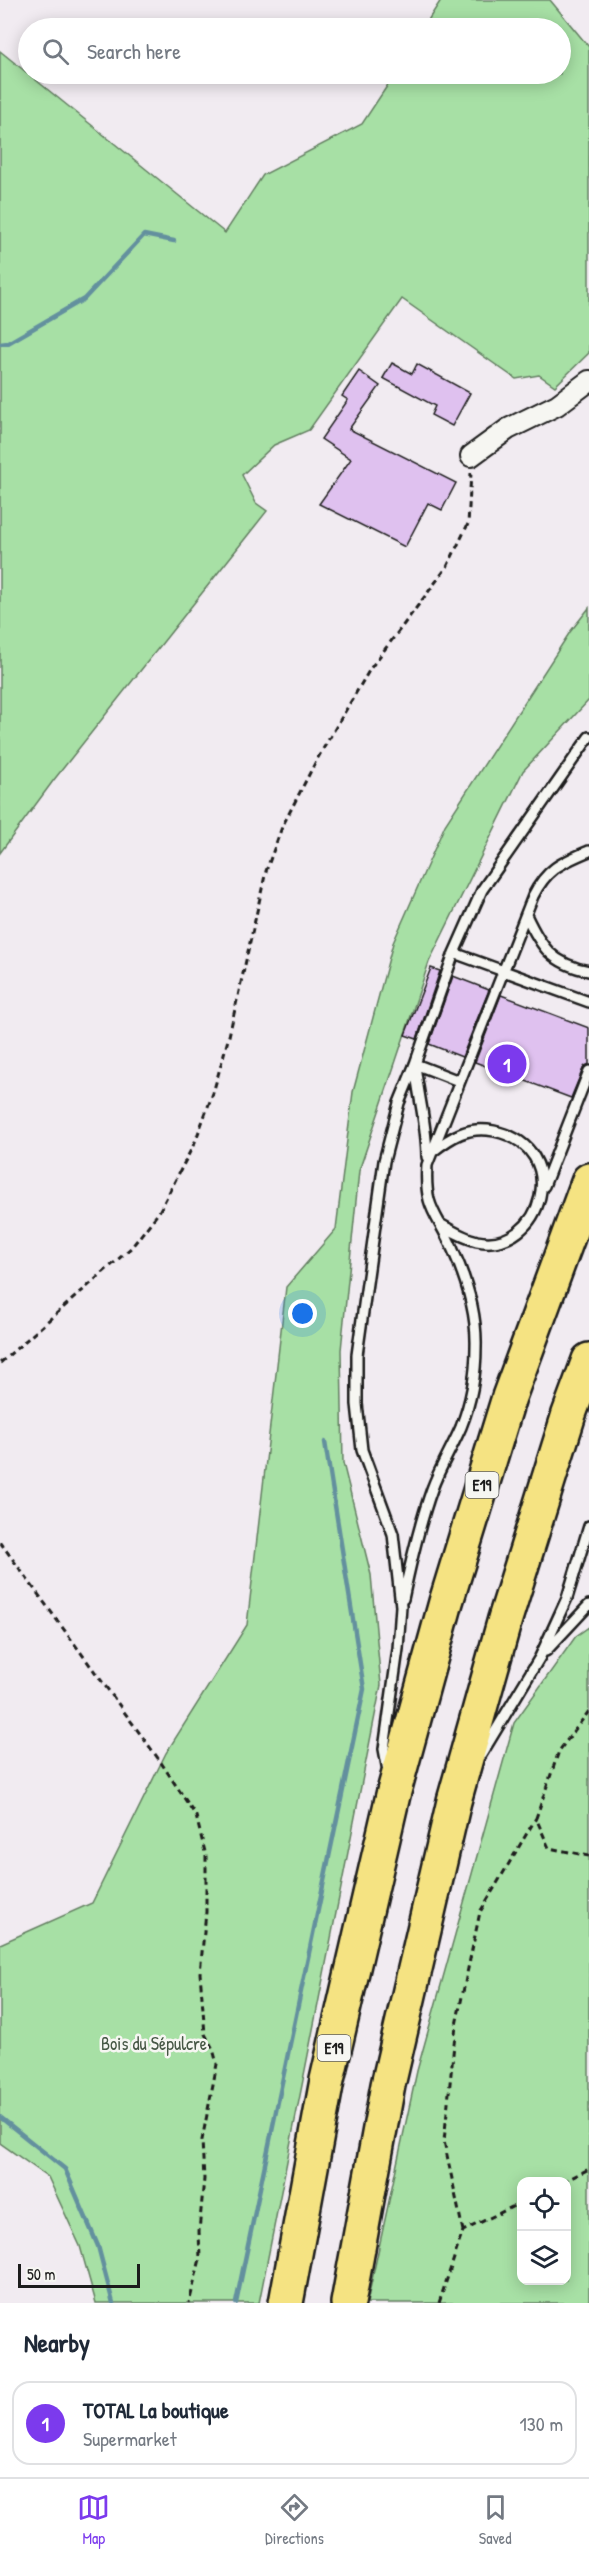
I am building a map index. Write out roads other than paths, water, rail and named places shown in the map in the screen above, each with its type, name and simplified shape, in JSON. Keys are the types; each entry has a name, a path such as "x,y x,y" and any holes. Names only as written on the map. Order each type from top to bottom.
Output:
{"highway":[{"name":"E19","path":"285,2303 327,2080 393,1795 446,1602 509,1397 589,1180"},
{"path":"348,2303 388,2085 454,1801 505,1619 569,1414 589,1360"}],"street":[{"path":"471,456 508,429 556,405 589,381"}],"lane":[{"path":"401,1606 393,1534 362,1450 357,1404 357,1354 384,1161 399,1103 454,953 482,890 589,737"},
{"path":"427,1165 504,969 543,877 564,861 589,851"},
{"path":"526,915 540,942 551,956 567,965 589,971"},
{"path":"454,953 504,969 589,1002"},
{"path":"415,1064 459,1081"},
{"path":"393,1795 384,1749 398,1649 401,1606 415,1543 429,1498 461,1425 473,1386 476,1345 471,1302 453,1249 429,1206 426,1187 427,1130 418,1097 415,1064"},
{"path":"437,1223 459,1235 479,1241 500,1240 524,1228 538,1208 542,1189 589,1071"},
{"path":"430,1154 448,1139 463,1131 480,1128 503,1133 528,1149 538,1164 542,1189"},
{"path":"454,1801 540,1657 567,1599 589,1526"},
{"path":"540,1657 589,1605"}],"waterway":[{"path":"0,344 8,343 84,299 144,235 174,241"},
{"path":"236,2303 364,1689 325,1442"},
{"path":"0,2117 65,2169 98,2246 113,2303"}],"place":[{"name":"TOTAL La boutique","path":"507,1064"}],"park label":[{"name":"Bois du Sépulcre","path":"154,2044"}]}
